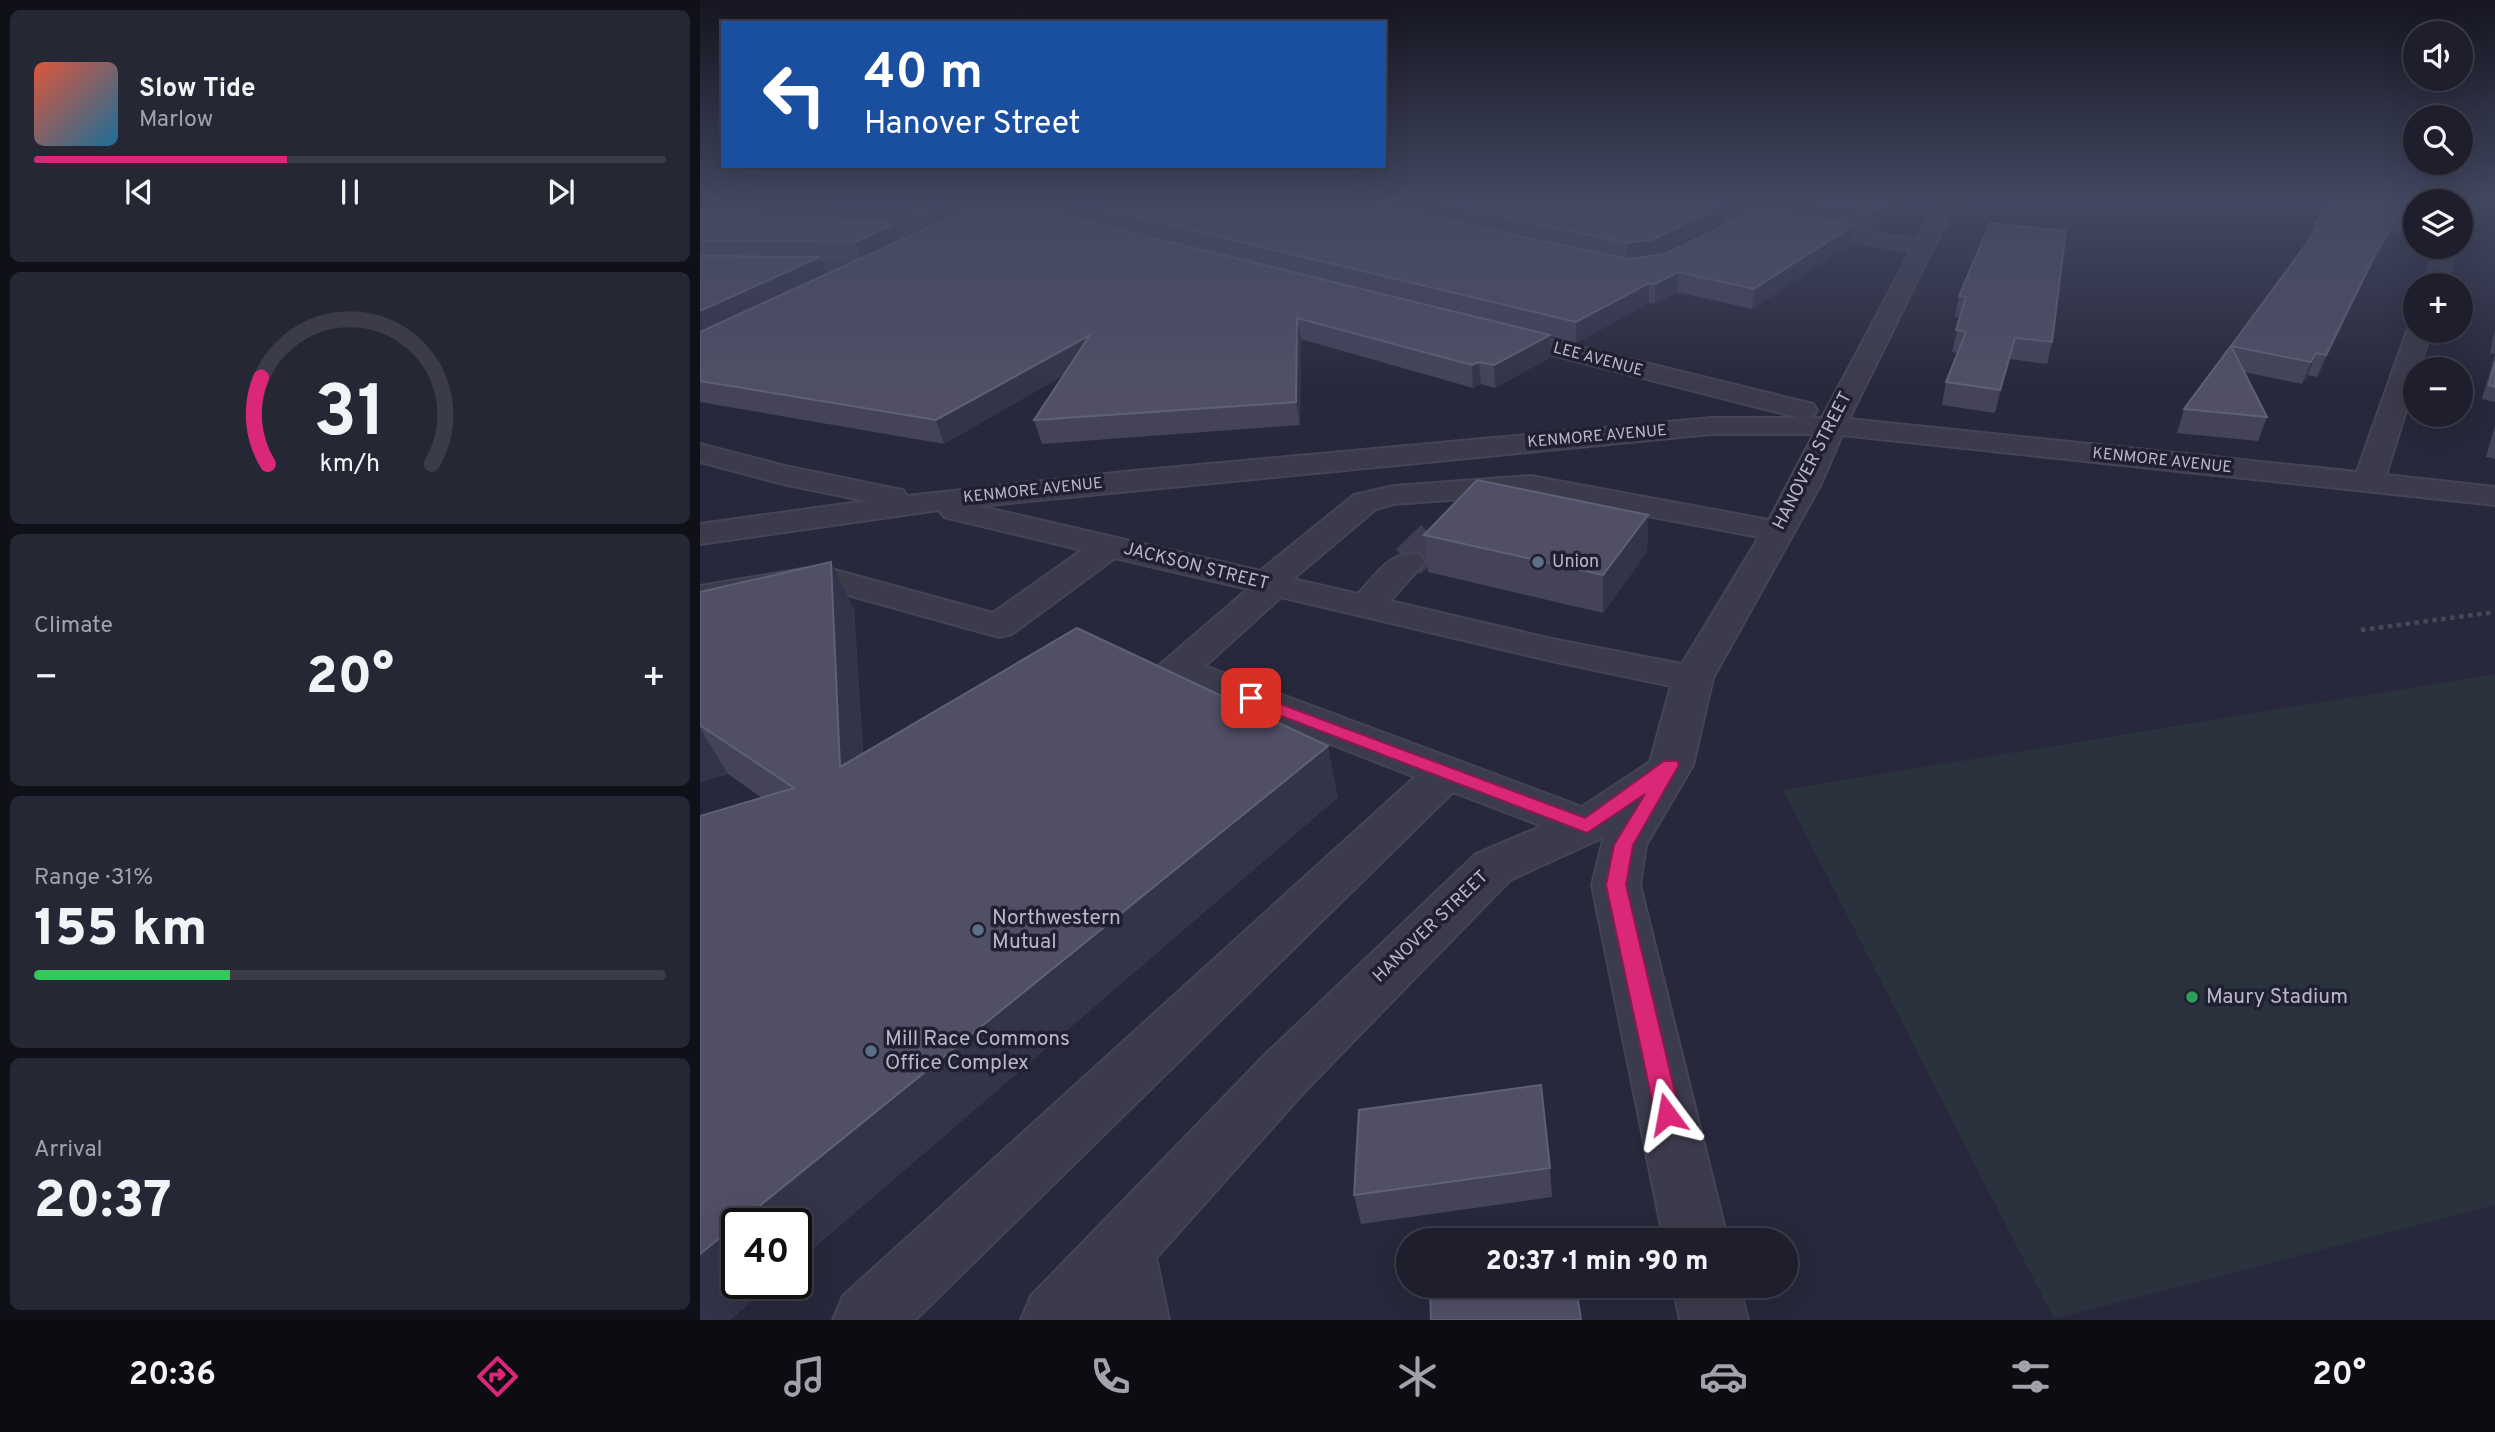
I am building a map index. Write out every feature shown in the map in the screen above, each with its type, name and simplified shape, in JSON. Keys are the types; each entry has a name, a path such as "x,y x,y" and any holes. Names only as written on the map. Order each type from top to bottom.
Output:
{"street":[{"path":"818,291 874,264"},
{"name":"HANOVER STREET","path":"1055,1320 1284,1073 1493,867 1587,826 1671,765 1693,678 1806,484 1832,426 1915,264"},
{"path":"700,266 865,268"},
{"name":"LEE AVENUE","path":"1471,327 1807,411 1832,426"},
{"path":"2368,483 2415,343"},
{"name":"KENMORE AVENUE","path":"700,534 921,503 1711,426 1832,426 1916,433 2495,496"},
{"name":"JACKSON STREET","path":"700,453 783,475 996,519 1365,607 1693,678"},
{"path":"1587,826 1169,678 1269,585 1365,502 1394,495 1531,485 1778,531"},
{"path":"1452,520 1488,487"},
{"path":"700,597 820,576 999,626 1109,546"},
{"path":"1365,607 1408,562"},
{"path":"1671,765 1623,845 1616,885 1693,1228"},
{"path":"867,1320 1445,774"},
{"path":"1122,1249 1135,1320"},
{"path":"1709,1298 1714,1320"}],"path":[{"path":"2361,630 2495,612"}],"shaded area":[{"name":"Maury Stadium","path":"2495,674 2495,1205 2054,1319 1783,790"}],"building":[{"path":"700,264 805,264 700,311"},
{"path":"849,264 1258,264 1550,335 1494,365 1479,362 1472,365 1297,318 1296,402 1034,420 1090,335 936,420 700,381 700,332"},
{"path":"1331,264 1793,264 1754,289 1678,272 1655,284 1649,283 1576,322"},
{"path":"1973,264 2062,264 2052,342 2015,338 2000,390 1946,382 1966,332 1956,330 1966,297 1959,296"},
{"path":"2292,264 2371,264 2326,355 2316,353 2311,362 2231,346"},
{"path":"2231,346 2267,417 2184,409"},
{"path":"2495,362 2495,387 2489,385"},
{"path":"1477,480 1648,515 1603,575 1424,535"},
{"name":"Mill Race Commons Office Complex","path":"831,562 840,767 1077,628 1328,746 757,1208 721,1208 721,1237 700,1254 700,816 794,788 700,725 700,592"},
{"path":"1541,1085 1550,1168 1354,1195 1359,1110"},
{"path":"1430,1298 1578,1298 1581,1320 1431,1320"}],"tunnel":[{"path":"1408,562 1435,536"}],"place":[{"name":"Union","path":"1538,562"},
{"name":"Northwestern Mutual","path":"978,930"},
{"name":"Maury Stadium","path":"2192,997"},
{"name":"Mill Race Commons Office Complex","path":"871,1051"}],"route":[{"path":"1251,698 1587,826 1671,765 1623,845 1616,885 1667,1114"}]}
